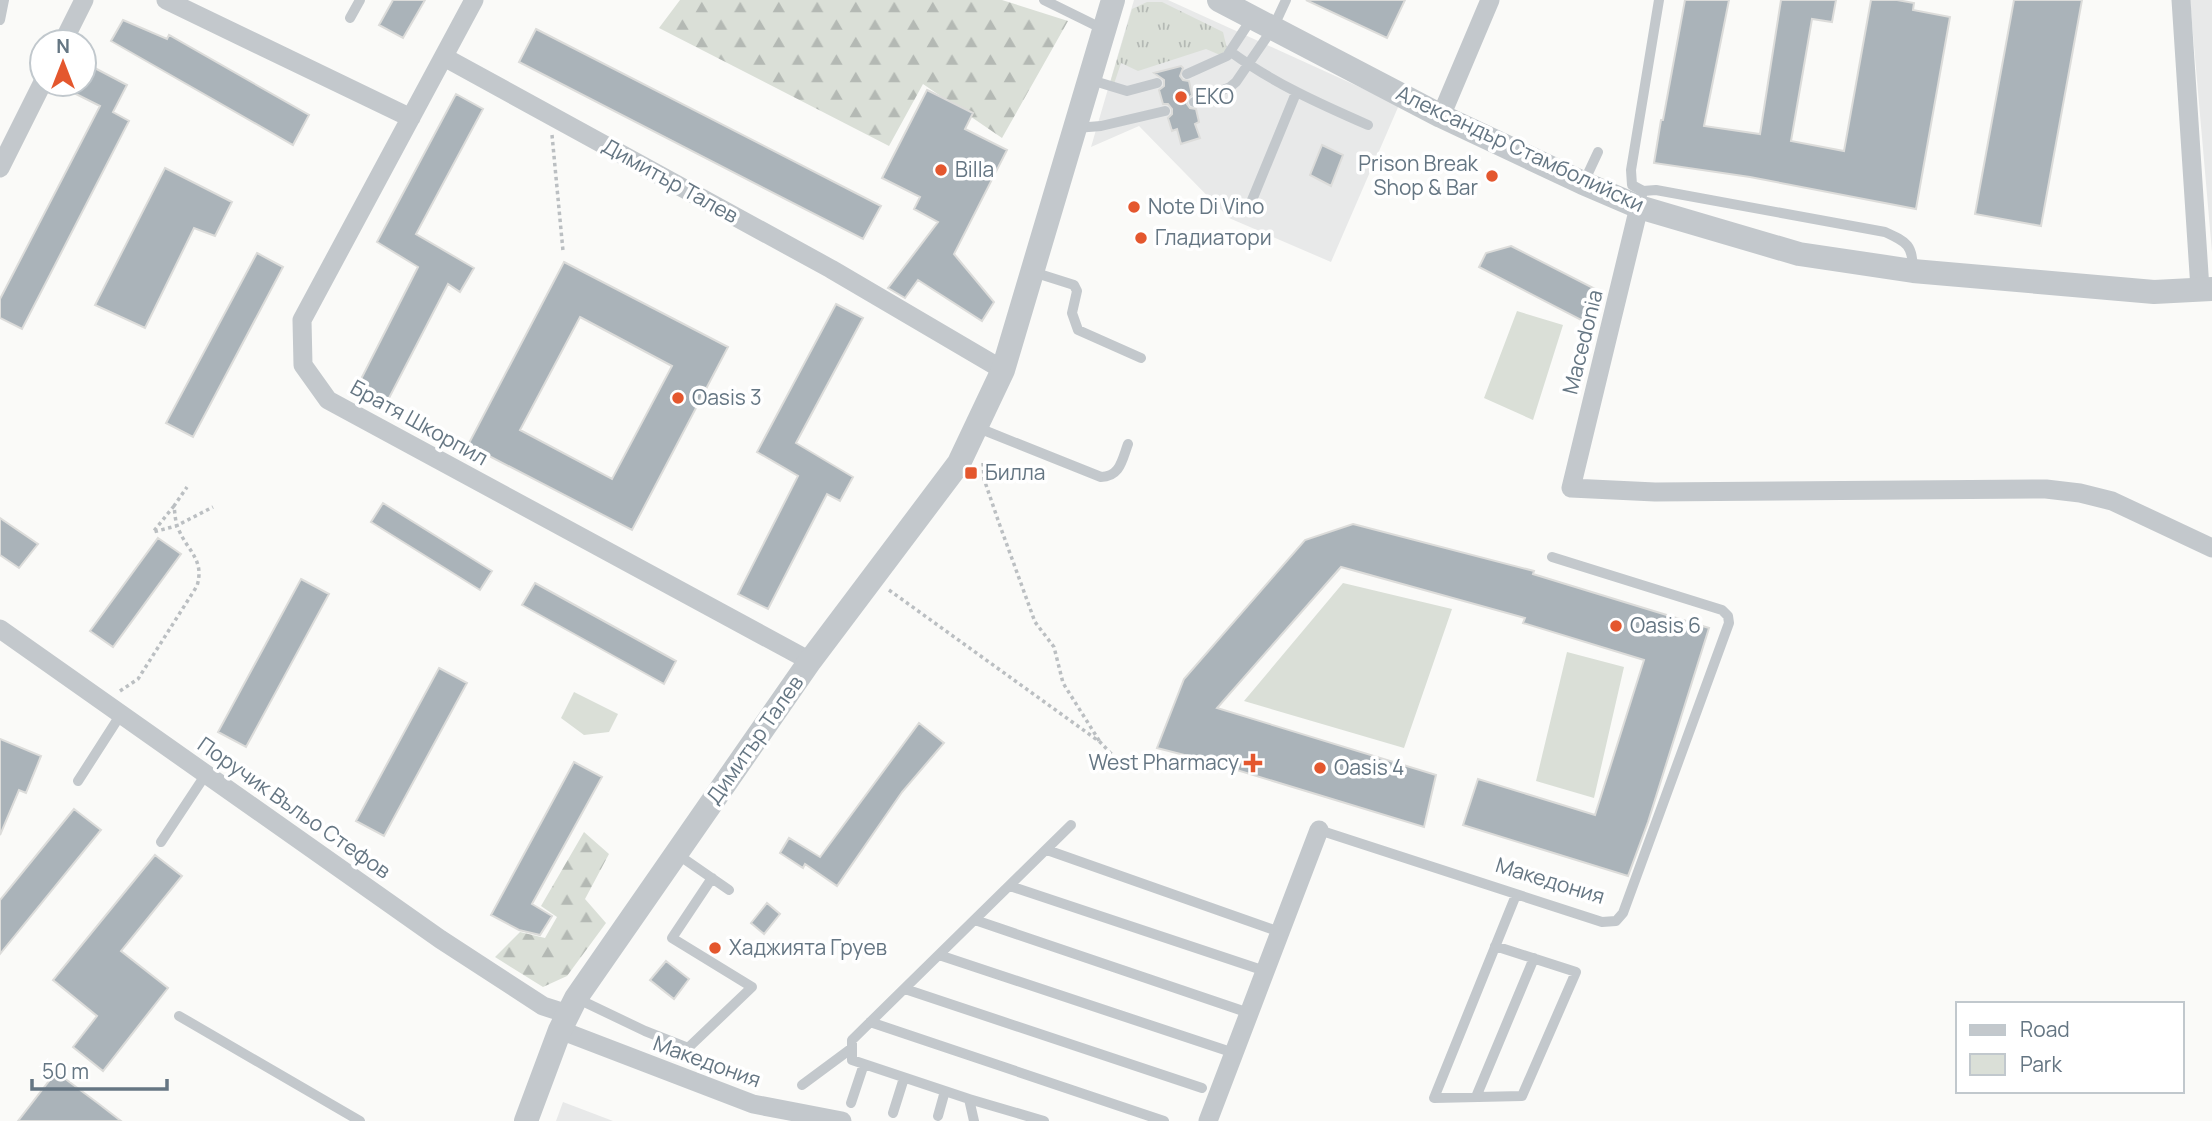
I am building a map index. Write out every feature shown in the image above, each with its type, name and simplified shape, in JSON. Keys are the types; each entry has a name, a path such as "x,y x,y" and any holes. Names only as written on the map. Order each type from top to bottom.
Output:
{"street":[{"path":"70,28 84,0"},
{"path":"166,0 411,118"},
{"name":"Братя Шкорпил","path":"474,0 302,320 303,365 328,400 810,661"},
{"name":"Димитър Талев","path":"526,1121 568,1014 810,661 958,463 1003,370 1112,0"},
{"name":"Александър Стамболийски","path":"1219,0 1441,116 1583,183 1641,199 1799,254 1913,271 2154,292 2206,289"},
{"path":"1441,116 1490,0"},
{"path":"2181,0 2206,289"},
{"name":"Димитър Талев","path":"444,57 831,269 1003,370"},
{"path":"2,158 34,98"},
{"name":"Macedonia","path":"1641,199 1571,488 1656,492 2046,489 2080,493 2112,501 2212,548"},
{"name":"Поручик Въльо Стефов","path":"0,629 440,939 543,1006 568,1014"},
{"name":"Македония","path":"1208,1121 1319,830"},
{"name":"Македония","path":"568,1014 753,1104 842,1121"}],"lane":[{"path":"0,20 4,0"},
{"path":"350,18 360,0"},
{"path":"1044,0 1105,30"},
{"path":"1187,74 1231,52 1286,0"},
{"path":"1659,0 1630,170 1632,185 1641,199 1670,191 1885,232 1905,241 1913,254 1913,271"},
{"path":"1194,102 1230,87 1248,65 1262,23"},
{"path":"1231,52 1296,93 1368,125"},
{"path":"1090,80 1127,91 1157,83"},
{"path":"1250,205 1296,93"},
{"path":"1076,128 1101,126 1165,111"},
{"path":"1583,183 1598,152"},
{"path":"1032,272 1074,285 1077,291 1072,313 1078,330 1141,358"},
{"path":"976,427 1101,477 1116,474 1128,444"},
{"name":"Македония","path":"1319,830 1602,922 1616,921 1623,913 1729,623 1728,616 1722,610 1552,556"},
{"path":"78,781 121,714"},
{"path":"161,842 206,774"},
{"path":"1044,1121 852,1060 852,1040 1071,825"},
{"path":"1047,850 1280,932"},
{"path":"676,853 729,890"},
{"path":"568,1014 645,1031 688,1048 752,987 673,937 712,878"},
{"path":"1010,886 1265,971"},
{"path":"1495,946 1576,972 1522,1096 1434,1098 1495,946 1516,895"},
{"path":"975,920 1249,1013"},
{"path":"939,955 1234,1053"},
{"path":"1476,1097 1534,958"},
{"path":"905,989 1202,1088"},
{"path":"179,1016 360,1121"},
{"path":"870,1022 1164,1121"},
{"path":"802,1085 852,1048"},
{"path":"851,1103 864,1065"},
{"path":"892,1113 904,1078"},
{"path":"938,1116 945,1091"},
{"path":"969,1099 974,1121"}],"path":[{"path":"550,115 563,251"},
{"path":"983,458 984,479 1035,622 1054,647 1063,683 1100,742"},
{"path":"187,487 153,532 176,526 213,507"},
{"path":"116,693 138,679 197,586 201,573 195,554 176,526 174,506"},
{"path":"873,578 1100,742 1122,765"}],"shaded area":[{"path":"1134,0 1168,0 1399,105 1331,262 1229,218 1139,126 1091,147"},
{"path":"2190,0 2212,0 2212,252"},
{"path":"563,1102 613,1121 556,1121"}],"green space":[{"path":"680,0 1002,0 1068,21 1002,138 923,84 889,146 659,28"},
{"path":"1147,2 1162,2 1223,32 1227,49 1220,55 1206,49 1138,71 1121,63 1113,87 1110,83 1132,9"},
{"path":"1517,311 1563,325 1533,420 1484,398"},
{"path":"1343,583 1452,609 1404,748 1244,701"},
{"path":"1567,652 1624,667 1594,798 1536,781"},
{"path":"574,692 618,714 609,732 584,735 561,718"},
{"path":"584,832 609,854 585,899 606,923 567,976 543,987 495,957 520,932 545,938 557,917 541,906"}],"building":[{"path":"393,0 425,0 403,38 379,25"},
{"path":"1306,0 1405,0 1387,38"},
{"path":"1685,0 1729,0 1704,126 1760,134 1781,0 1836,0 1832,22 1812,19 1791,141 1844,151 1871,0 1914,3 1913,10 1950,17 1916,209 1750,177 1654,163"},
{"path":"2014,0 2082,0 2041,226 1975,214"},
{"path":"123,20 167,39 169,35 309,115 293,145 111,41"},
{"path":"536,29 881,206 863,239 519,62"},
{"path":"1181,66 1183,68 1180,76 1189,81 1192,95 1187,104 1196,109 1199,122 1195,124 1200,138 1181,144 1177,129 1172,131 1168,118 1172,109 1168,104 1163,104 1159,90 1164,86 1164,80 1154,73"},
{"path":"98,70 127,85 113,112 129,121 22,329 0,318 0,299 100,106 84,98 98,98"},
{"name":"Billa","path":"927,90 973,113 965,129 1007,150 954,254 994,302 982,321 918,280 905,298 888,288 938,222 914,209 920,197 882,178"},
{"path":"456,94 483,109 416,234 474,268 460,292 448,284 388,400 358,385 418,267 377,242"},
{"path":"1322,145 1343,155 1331,186 1310,175"},
{"path":"165,168 232,202 215,236 194,228 145,328 95,305"},
{"path":"1511,246 1599,291 1583,321 1479,267 1486,253"},
{"path":"257,253 283,267 193,437 166,423"},
{"name":"Oasis 3","path":"564,262 728,347 632,530 468,445","holes":["580,317 672,366 612,479 520,430"]},
{"path":"836,304 863,318 796,443 853,477 840,501 827,494 768,609 738,594 798,476 757,452"},
{"path":"383,503 492,571 480,590 371,522"},
{"path":"0,518 38,544 19,568 0,555"},
{"path":"1353,524 1534,571 1533,574 1709,628 1648,822 1628,876 1463,825 1478,779 1595,815 1644,660 1523,623 1525,618 1341,567 1217,708 1436,775 1424,827 1157,748 1184,679 1305,540"},
{"path":"158,538 181,554 113,647 90,631"},
{"path":"301,579 329,594 246,747 218,732"},
{"path":"535,583 676,661 664,684 522,605"},
{"path":"439,668 467,683 384,836 356,821"},
{"path":"919,723 944,743 902,792 837,886 805,864 803,868 780,853 789,838 820,857"},
{"path":"0,739 41,756 26,793 19,790 0,835"},
{"path":"574,762 602,777 532,904 552,916 540,935 519,930 491,915"},
{"path":"74,809 101,830 0,954 0,900"},
{"path":"155,855 182,876 121,951 168,988 103,1071 73,1047 97,1016 53,980"},
{"path":"767,903 780,914 764,934 751,923"},
{"path":"666,961 689,979 674,999 650,980"},
{"path":"56,1072 99,1104 121,1121 18,1121"}],"place":[{"name":"EKO","path":"1181,97"},
{"name":"Billa","path":"941,170"},
{"name":"Prison Break Shop & Bar","path":"1492,176"},
{"name":"Note Di Vino","path":"1134,207"},
{"name":"Гладиатори","path":"1141,238"},
{"name":"Oasis 3","path":"678,398"},
{"name":"Билла","path":"971,473"},
{"name":"Oasis 6","path":"1616,626"},
{"name":"West Pharmacy","path":"1253,763"},
{"name":"Oasis 4","path":"1320,768"},
{"name":"Хаджията Груев","path":"715,948"}]}
